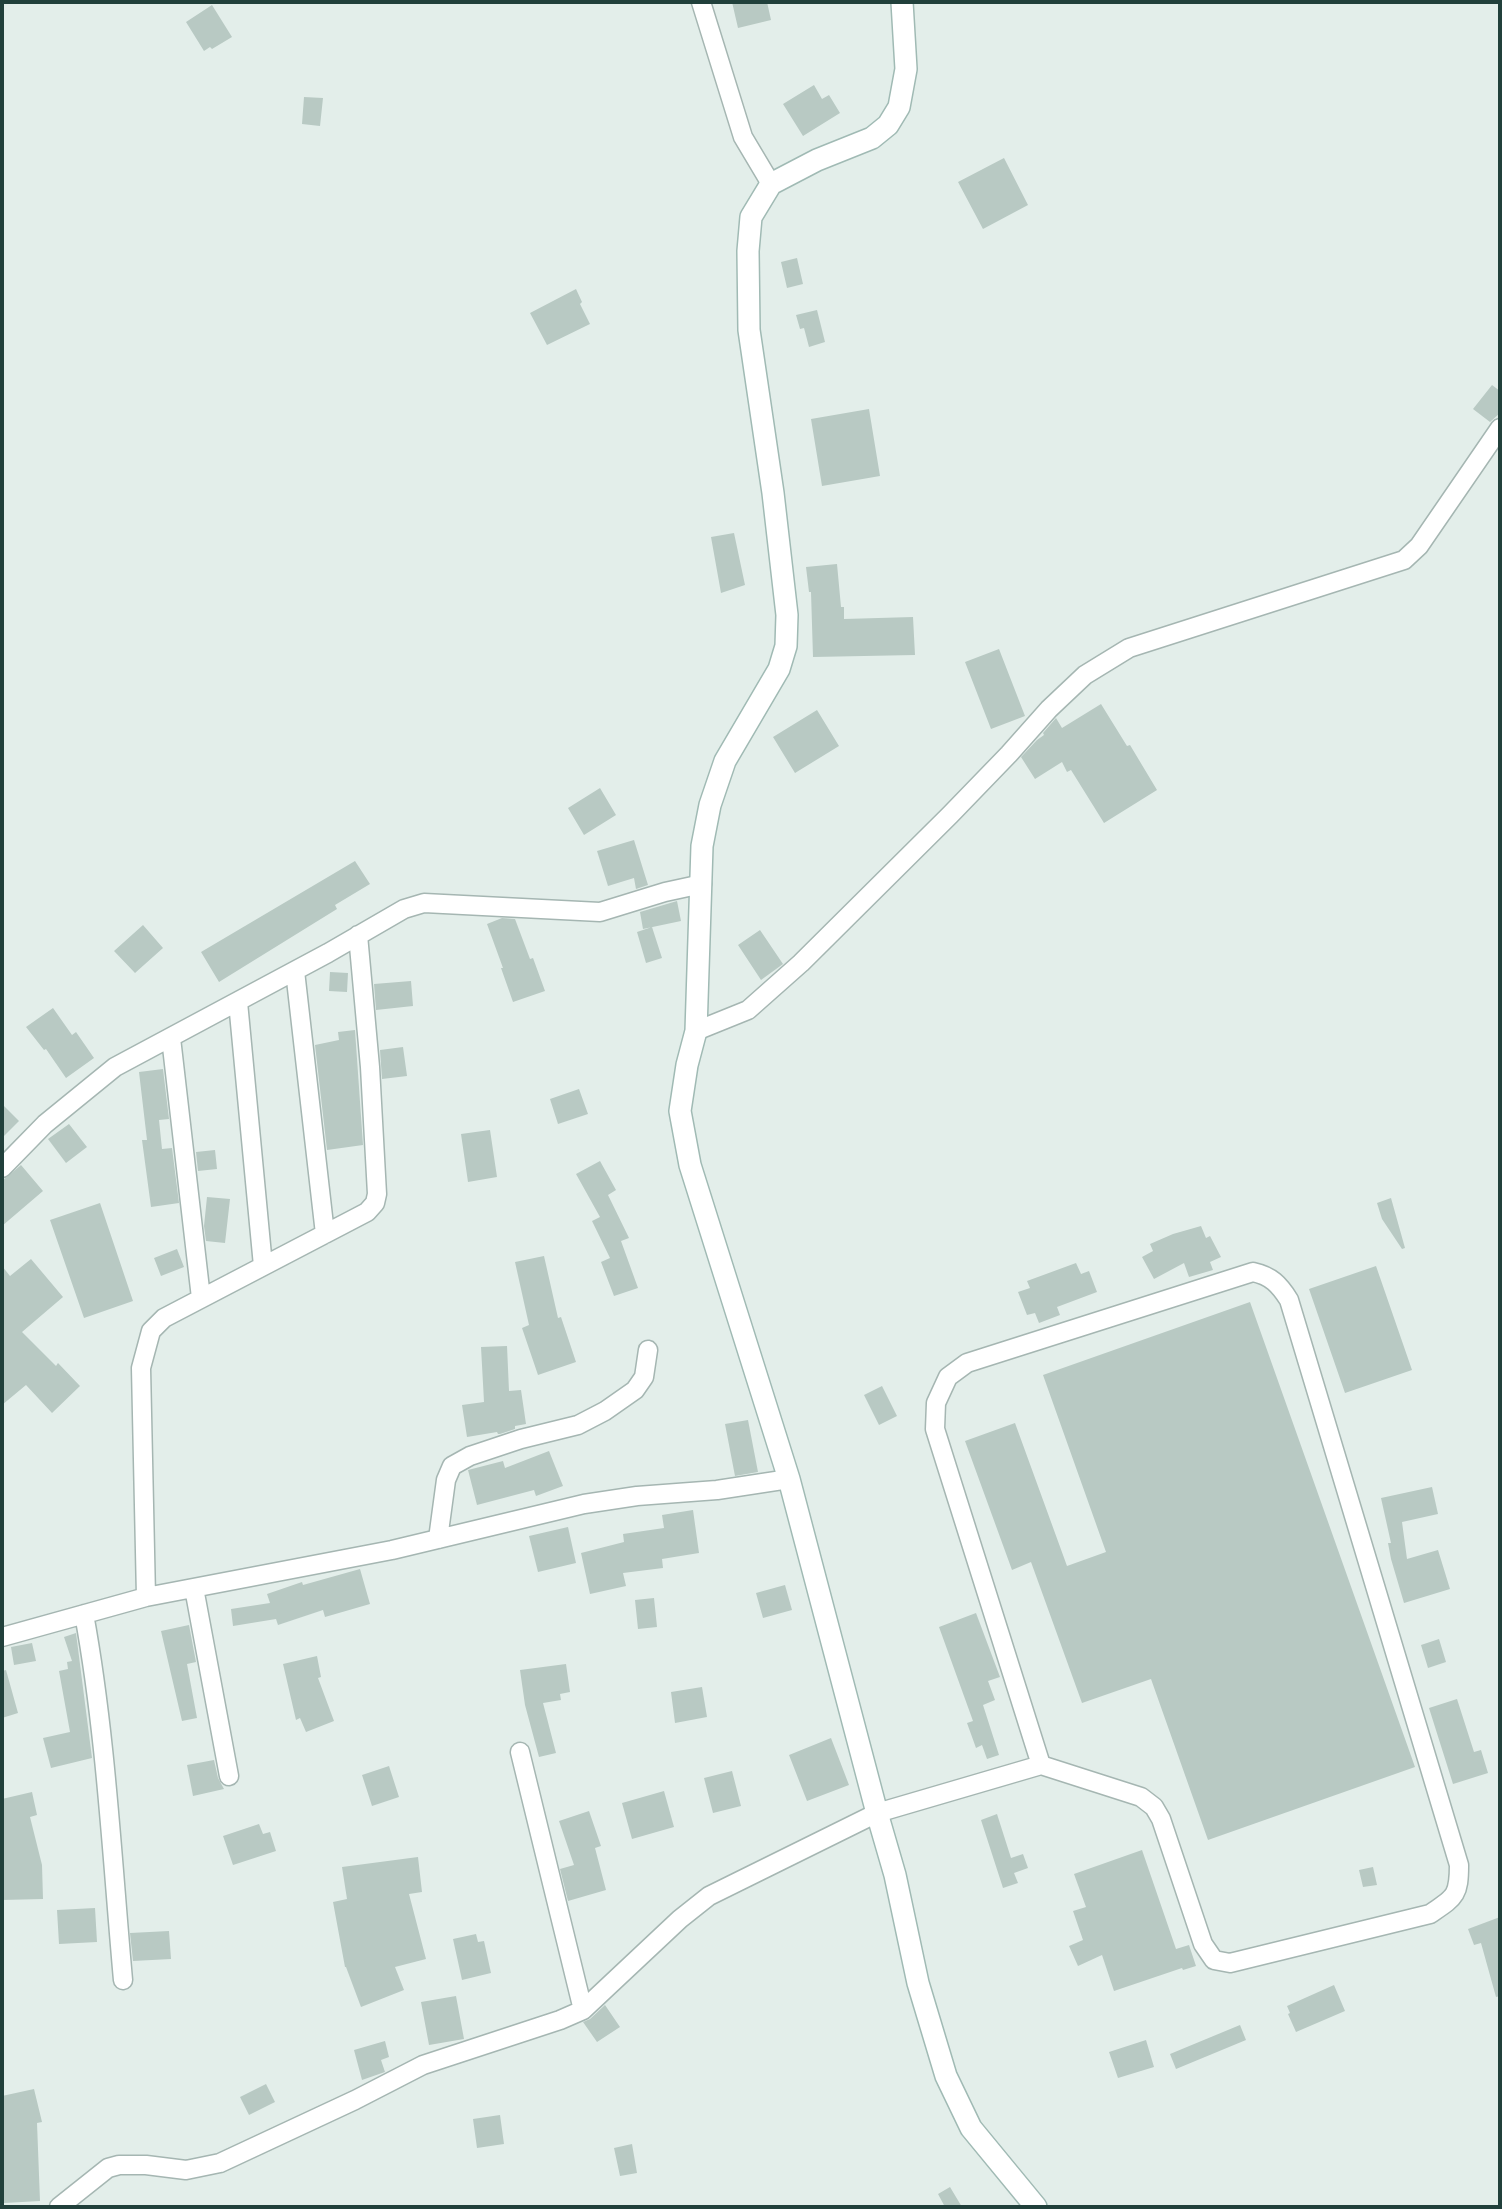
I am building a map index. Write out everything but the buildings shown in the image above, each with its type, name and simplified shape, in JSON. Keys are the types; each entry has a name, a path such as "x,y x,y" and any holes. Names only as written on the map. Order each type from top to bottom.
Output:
{"main road":[{"path":"902,2 906,69 899,107 888,125 872,138 817,160 771,184 751,217 748,251 749,330 773,493 787,615 786,646 779,669 725,761 710,805 702,846 696,1031 687,1065 680,1111 690,1165 714,1247 789,1479 895,1875 918,1983 946,2076 971,2128 1036,2207"}],"street":[{"path":"701,2 743,137 771,184"},
{"path":"696,1031 748,1010 801,963 950,815 1049,709 1085,675 1129,648 1404,560 1419,546 1500,428"},
{"path":"2,1167 45,1124 115,1067 295,971 404,909 424,903 600,912 702,884"},
{"path":"146,1597 141,1368 151,1331 164,1318 367,1212 375,1203 377,1194 370,1067 358,935"},
{"path":"295,971 324,1234"},
{"path":"238,1002 263,1266"},
{"path":"171,1038 201,1298"},
{"path":"59,2207 108,2168 119,2165 146,2165 186,2170 219,2162 355,2100 423,2065 583,2010 680,1919 709,1896 877,1813 1041,1765 1141,1797 1154,1807 1161,1819 1203,1944 1214,1959 1230,1963 1430,1914 1452,1900 1459,1886 1459,1865 1289,1300 1279,1284 1266,1275 1253,1272 967,1363 948,1377 936,1403 935,1429 1041,1765"},
{"path":"439,1539 446,1480 453,1466 470,1456 578,1424 605,1411 635,1390 645,1377 648,1350"},
{"path":"2,1637 146,1597 392,1550 584,1504 637,1496 717,1490 789,1479"},
{"path":"194,1588 229,1776"},
{"path":"85,1614 98,1701 123,1980"},
{"path":"520,1752 583,2010"}]}
